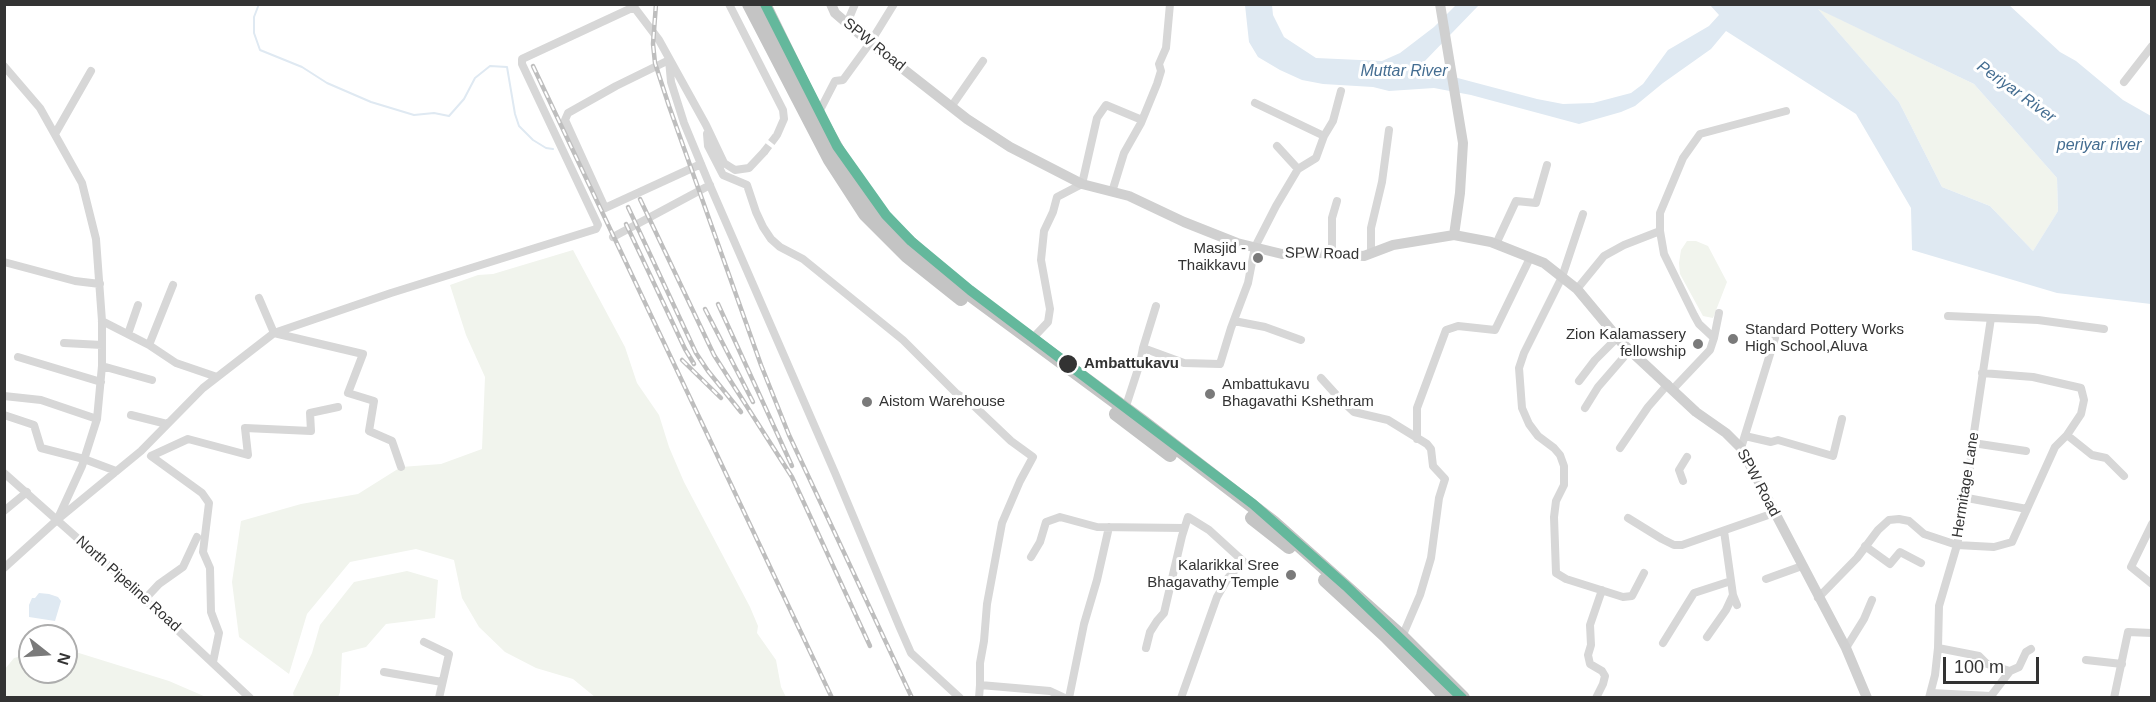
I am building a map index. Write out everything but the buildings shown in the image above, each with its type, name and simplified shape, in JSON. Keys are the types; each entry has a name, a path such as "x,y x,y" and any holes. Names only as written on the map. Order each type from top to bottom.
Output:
{"highway":[{"path":"749,4 830,160 865,214 885,235 941,284 1101,402 1294,552 1386,636 1446,698"},
{"path":"764,4 818,116 860,188 878,212 956,284 1273,522 1402,637 1463,698"}],"main road":[{"name":"SPW Road","path":"831,4 835,13 870,43 951,107 1010,147 1082,184 1129,196 1236,243 1282,254 1308,252 1364,256 1394,245 1454,235 1496,244 1544,263 1577,289 1630,350 1696,412 1726,433 1741,448 1846,648 1867,698"},
{"path":"1440,4 1463,143 1454,235"}],"street":[{"path":"729,4 783,110 784,119 777,135"},
{"path":"847,23 855,4"},
{"path":"818,116 835,81 843,80 870,43 894,4"},
{"path":"1113,192 1124,153 1142,120 1161,71 1159,64 1166,48 1170,4"},
{"path":"4,568 57,520 117,471 217,377 274,333 391,293 596,230 598,225 522,64 522,59 634,6 659,40 706,125 724,163 735,170 749,168 764,152"},
{"path":"2124,82 2151,46"},
{"path":"669,60 568,113 565,120 605,208 701,164"},
{"path":"669,60 671,82 701,164 911,653 960,698"},
{"path":"951,107 983,62"},
{"path":"4,66 40,108 82,183 96,239 102,321 102,366 97,419 84,459 57,520"},
{"path":"55,134 92,71"},
{"path":"1143,348 1184,363 1220,364 1248,283 1255,247 1298,169 1316,158 1324,136 1333,122 1341,91"},
{"path":"1255,103 1324,136"},
{"path":"1031,340 1048,322 1050,309 1041,260 1044,231 1053,212 1057,196 1082,184 1097,118 1106,105 1142,120"},
{"path":"1714,338 1699,324 1664,254 1660,213 1683,158 1700,134 1786,111"},
{"path":"706,125 708,146 716,164 723,175 747,185 759,220 771,239 780,247 803,259 903,340 957,394 970,402 1011,441 1033,457 1002,523 987,604 980,663 979,698"},
{"path":"1371,253 1371,228 1382,182 1389,130"},
{"path":"1277,146 1298,169"},
{"path":"1496,244 1516,201 1536,203 1547,165"},
{"path":"613,237 710,185"},
{"path":"1332,253 1332,218 1337,201"},
{"path":"1583,214 1563,277 1524,353 1519,368 1522,408 1529,424 1538,436 1560,455 1564,466 1564,484 1556,501 1554,517 1556,573 1566,579 1623,597 1632,596 1644,573"},
{"path":"1577,289 1604,256 1624,245 1660,231"},
{"path":"1417,439 1417,408 1446,330 1458,326 1495,330 1530,258"},
{"path":"4,262 75,281 100,284"},
{"path":"149,345 173,285"},
{"path":"259,298 274,333"},
{"path":"128,334 138,305"},
{"path":"1125,409 1156,306"},
{"path":"1620,448 1648,407 1710,350 1719,313"},
{"path":"1948,316 2038,320 2104,329"},
{"name":"Hermitage Lane","path":"1818,598 1857,558 1889,520 1909,521 1924,534 1957,545 1967,498 1991,318"},
{"path":"102,321 149,345 176,363 217,377"},
{"path":"1234,321 1265,327 1301,340"},
{"path":"274,333 363,354 348,393 374,400 369,432 392,441 401,467"},
{"path":"1579,381 1595,360 1618,337"},
{"path":"1741,448 1774,338"},
{"path":"64,343 102,345"},
{"path":"1585,408 1598,387 1630,350"},
{"path":"18,357 101,382"},
{"path":"102,366 152,380"},
{"path":"1982,373 2033,377 2081,388 2084,400 2080,414 2067,435 2055,447 2012,542 1994,547 1957,545 1940,606 1938,648 1930,695 1991,696 2010,671 2019,667 2026,652 2031,649"},
{"path":"1322,378 1354,412 1388,420 1431,449 1433,466 1445,479 1439,498 1431,558 1420,595 1402,637"},
{"path":"4,396 41,400 97,419"},
{"path":"213,662 219,633 211,612 210,568 203,552 209,503 202,493 151,456 188,439 248,455 245,428 311,431 310,413 338,407"},
{"path":"4,415 34,425 41,448 84,459 117,471"},
{"path":"131,415 167,424"},
{"path":"1745,436 1771,442 1778,440 1833,456 1842,419"},
{"path":"2067,435 2092,454 2106,458 2124,476"},
{"path":"1973,443 2026,451"},
{"path":"1683,481 1680,470 1688,457"},
{"name":"North Pipeline Road","path":"4,473 145,599 250,698"},
{"path":"4,511 27,492"},
{"path":"1967,498 2027,509"},
{"path":"1628,518 1674,545 1682,545 1774,513"},
{"path":"1031,557 1040,542 1046,522 1060,517 1096,527 1184,528"},
{"path":"1146,648 1150,632 1164,614 1188,517 1209,530 1243,561 1227,578 1217,597 1181,698"},
{"path":"2151,524 2131,567 2151,584"},
{"path":"980,685 1050,691 1067,698 1109,527"},
{"path":"1725,531 1733,594 1737,605"},
{"path":"145,599 159,584 183,567 197,537"},
{"path":"1865,546 1890,564 1900,552 1921,563"},
{"path":"1766,579 1802,566"},
{"path":"1663,643 1694,593 1731,581"},
{"path":"1596,698 1605,676 1602,671 1590,664 1588,655 1591,645 1590,625 1602,590"},
{"path":"1707,637 1726,610 1733,594"},
{"path":"1846,648 1864,619 1872,600"},
{"path":"2114,698 2128,632 2151,633"},
{"path":"424,642 449,654 439,698"},
{"path":"1938,648 1979,656 1987,664 2010,671"},
{"path":"2086,660 2122,664"},
{"path":"384,672 442,682"}],"shaded area":[{"path":"1817,8 1974,84 2057,178 2058,211 2033,251 1990,206 1942,187 1899,102"},
{"path":"1687,241 1696,241 1708,246 1727,282 1713,318 1703,316 1680,274 1681,250"},
{"path":"573,250 625,347 637,383 659,415 669,447 684,482 750,607 758,626 757,633 776,660 781,687 786,697 595,697 573,679 536,668 505,652 479,627 462,598 454,560 416,549 350,562 307,614 289,674 239,637 232,582 241,521 301,504 358,494 401,467 441,464 482,449 485,377 466,335 450,285 478,275 493,274"},
{"path":"407,571 438,580 435,618 386,624 366,647 342,653 338,697 294,697 293,693 312,653 320,625 354,582"},
{"path":"78,653 169,681 206,697 5,697 5,669 14,658 18,657 18,684 78,684"}],"water":[{"name":"periyar river","path":"1245,5 1272,5 1273,15 1284,37 1316,58 1382,61 1400,53 1434,27 1456,5 1479,5 1422,64 1435,72 1537,99 1563,104 1593,103 1631,93 1643,84 1668,50 1709,26 1719,15 1710,5 2009,5 2060,52 2076,61 2123,100 2151,116 2151,304 2057,293 1912,250 1911,208 1856,114 1726,31 1711,49 1635,106 1579,124 1471,95 1434,88 1389,91 1373,87 1323,84 1302,80 1258,57 1249,42","holes":["1818,9 1974,84 2057,178 2058,211 2033,251 1990,206 1942,187 1899,102"]},
{"path":"39,593 58,597 61,601 55,621 29,617 29,605 32,598"}],"waterway":[{"path":"259,4 254,17 254,33 260,50 302,67 327,83 371,102 414,115 434,113 449,116 464,99 475,78 490,66 507,67 519,126 533,140 546,148 553,149"}],"tunnel":[{"path":"764,152 777,135"}],"railway":[{"path":"656,4 653,44 655,63 761,365 789,435 912,698"},
{"path":"533,66 832,698"},
{"path":"640,199 714,355 792,477 870,646"},
{"path":"628,207 696,353 741,412"},
{"path":"626,224 694,364"},
{"path":"718,304 792,466"},
{"path":"705,309 753,402"},
{"path":"682,360 721,398"}],"transit line":[{"path":"765,4 837,146 886,215 911,241 970,290 1253,504 1346,586 1462,698"}],"place":[{"name":"Masjid - Thaikkavu","path":"1258,258"},
{"name":"Standard Pottery Works High School,Aluva","path":"1733,339"},
{"name":"Zion Kalamassery fellowship","path":"1698,344"},
{"name":"Ambattukavu","path":"1068,364"},
{"name":"Ambattukavu Bhagavathi Kshethram","path":"1210,394"},
{"name":"Aistom Warehouse","path":"867,402"},
{"name":"Kalarikkal Sree Bhagavathy Temple","path":"1291,575"}],"water label":[{"name":"Muttar River","path":"1404,72"},
{"name":"Periyar River","path":"2016,92"}]}
